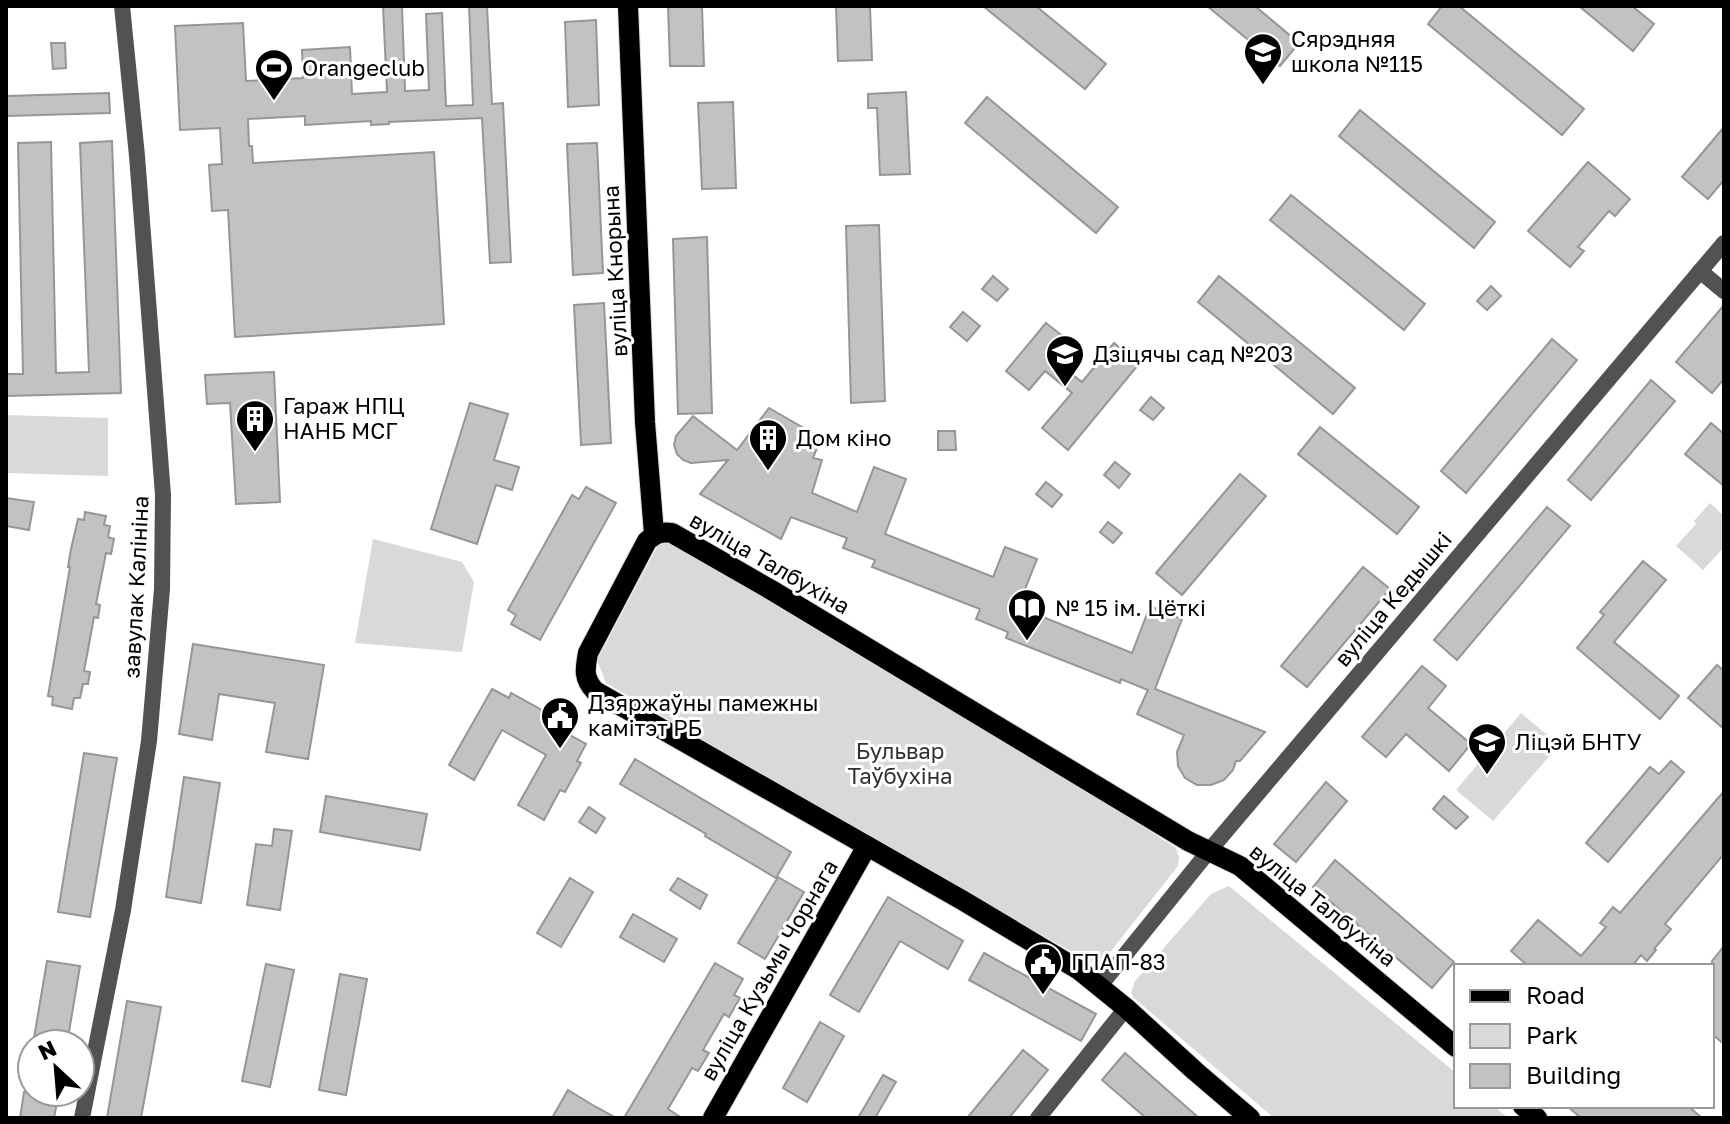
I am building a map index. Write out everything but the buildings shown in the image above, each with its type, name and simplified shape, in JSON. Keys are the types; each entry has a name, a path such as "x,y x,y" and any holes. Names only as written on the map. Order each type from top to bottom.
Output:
{"main road":[{"name":"вуліца Кнорына","path":"628,6 645,422 654,534"},
{"name":"вуліца Талбухіна","path":"1250,1118 1079,970 605,697 591,686 584,673 588,653 640,552 654,534 672,533 1188,841 1240,866 1454,1045"},
{"name":"вуліца Кузьмы Чорнага","path":"713,1118 867,846"}],"street":[{"name":"завулак Калініна","path":"82,1118 123,910 149,741 162,589 163,495 137,156 122,6"},
{"name":"вуліца Кедышкі","path":"1099,987 1209,851 1724,243"},
{"path":"1700,271 1724,291"},
{"path":"1038,1118 1126,1008"}],"green space":[{"path":"6,415 108,418 108,476 6,473"},
{"path":"1710,503 1724,516 1724,547 1703,570 1676,546"},
{"path":"373,539 462,562 474,582 462,652 355,643"},
{"name":"Бульвар Таўбухіна","path":"676,542 960,709 1176,848 1178,866 1107,956 1099,963 1090,962 875,841 606,683 597,660 658,545"},
{"path":"1521,713 1559,745 1493,821 1456,790"},
{"path":"1229,886 1454,1071 1454,1108 1496,1108 1508,1118 1274,1118 1131,993 1135,981 1211,894"}],"place":[{"name":"Сярэдняя школа №115","path":"1263,86"},
{"name":"Orangeclub","path":"274,102"},
{"name":"Дзіцячы сад №203","path":"1065,388"},
{"name":"Гараж НПЦ НАНБ МСГ","path":"255,453"},
{"name":"Дом кіно","path":"768,472"},
{"name":"№ 15 ім. Цёткі","path":"1027,642"},
{"name":"Дзяржаўны памежны камітэт РБ","path":"560,750"},
{"name":"Ліцэй БНТУ","path":"1487,776"},
{"name":"ГПАП-83","path":"1043,996"}]}
